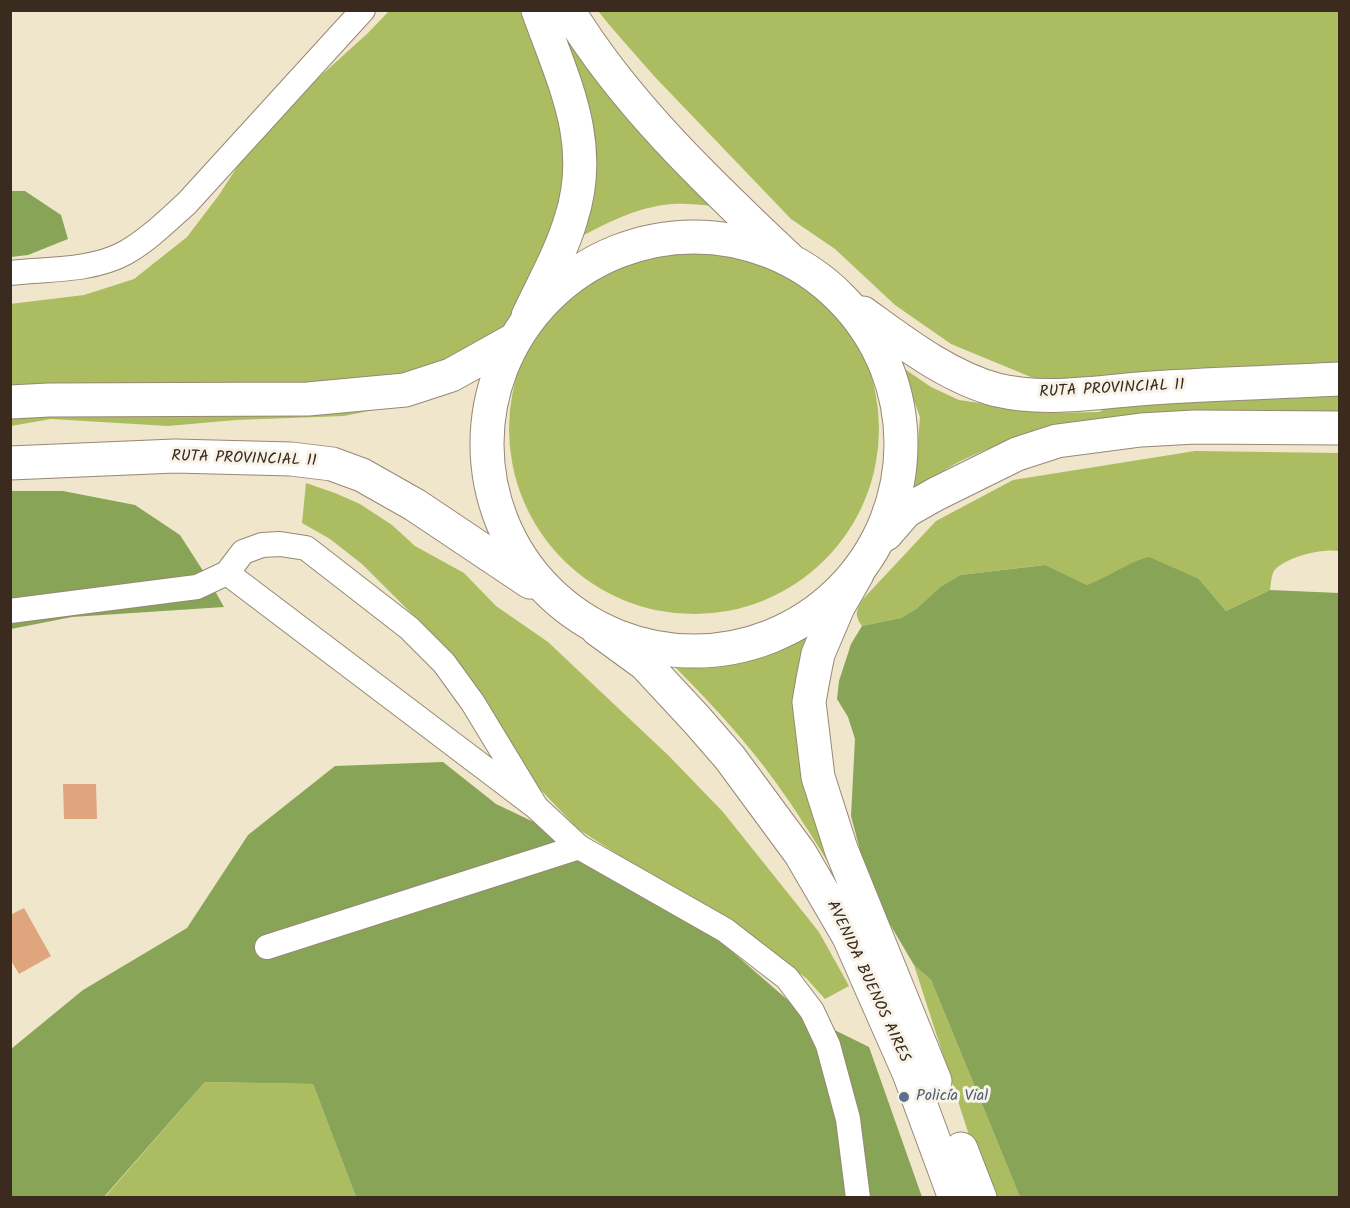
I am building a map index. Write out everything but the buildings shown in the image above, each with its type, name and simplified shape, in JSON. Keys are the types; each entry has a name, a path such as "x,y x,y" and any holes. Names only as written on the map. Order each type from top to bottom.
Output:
{"main road":[{"path":"537,10 579,130 581,157 578,191 572,218 560,249 520,328 492,392 485,446 493,501 515,551 549,594"},
{"path":"567,10 627,92 710,184 788,258"},
{"path":"10,402 308,399 405,390 451,375 520,328 570,276 620,249 676,236 733,240 788,258"},
{"name":"RUTA PROVINCIAL 11","path":"788,258 903,342 960,376 996,389 1039,396 1180,386 1340,379"},
{"path":"840,296 873,339 894,388 902,442 896,496 876,546"},
{"path":"597,629 651,649 709,653 765,641 816,614 857,574 876,546 906,511 1017,454 1057,441 1141,430 1195,427 1340,428"},
{"name":"RUTA PROVINCIAL 11","path":"10,463 175,456 291,459 332,464 362,475 415,505 549,594"},
{"name":"AVENIDA BUENOS AIRES","path":"857,574 838,607 818,654 813,679 809,702 818,777 841,849 980,1197"},
{"name":"AVENIDA BUENOS AIRES","path":"549,594 645,664 730,758 811,871 828,897 854,947 909,1073 955,1197"}],"street":[{"path":"10,273 92,264 124,253 159,229 187,203 363,10"},
{"path":"10,611 196,586 227,573 243,552 261,545 280,544 306,548 409,628 444,663 473,703 536,807"},
{"path":"227,573 536,807 579,847 725,930 787,978 812,1011 828,1045 848,1119 858,1197"},
{"path":"267,947 579,847"}],"green space":[{"path":"389,11 520,11 544,67 574,154 542,273 506,327 383,408 344,416 236,420 168,426 51,419 11,426 10,304 84,295 134,279 187,237 219,195 255,139"},
{"path":"556,11 714,206 677,204 645,209 595,229 571,242"},
{"path":"598,11 1339,11 1339,368 1043,382 951,344 895,305 835,249 791,219 654,76"},
{"path":"11,191 25,191 61,215 68,239 28,255 11,257"},
{"path":"694,244 748,252 781,266 811,286 837,312 857,342 871,375 879,429 871,483 857,516 837,546 811,572 781,592 748,606 694,614 640,606 607,592 577,572 551,546 531,516 517,483 509,429 517,375 531,342 551,312 577,286 607,266 640,252"},
{"path":"893,361 931,387 959,400 1046,413 1099,412 1135,392 1339,384 1339,413 1046,431 961,461 914,492 920,417 907,382"},
{"path":"1195,451 1339,453 1339,551 1314,552 1286,562 1274,571 1270,590 1226,611 1199,579 1100,581 1087,585 1044,565 960,575 940,587 916,609 901,618 862,626 859,622 857,612 863,599 936,521 1013,480"},
{"path":"306,483 360,504 392,525 415,546 464,573 496,606 548,642 669,756 723,812 819,932 849,986 825,999 806,978 690,896 642,870 578,829 536,785 476,688 415,617 362,564 330,539 302,523"},
{"path":"11,491 63,491 135,505 180,535 224,607 72,617 11,629"},
{"path":"1149,557 1199,579 1226,611 1270,590 1339,593 1339,1197 1020,1197 931,980 914,965 871,892 851,816 855,739 848,717 837,699 839,681 851,644 862,626 901,618 916,609 940,587 960,575 1045,565 1087,585"},
{"path":"812,625 800,668 861,916 778,785 720,714 673,665 678,655 747,650 779,641"},
{"path":"443,762 496,804 540,825 720,941 806,1016 869,1047 922,1197 356,1197 313,1084 205,1082 104,1197 11,1198 11,1049 83,990 187,928 248,835 335,766"},
{"path":"914,965 931,980 1020,1197 989,1197"},
{"path":"205,1082 313,1084 356,1197 104,1198"}],"place":[{"name":"Policía Vial","path":"904,1097"}]}
